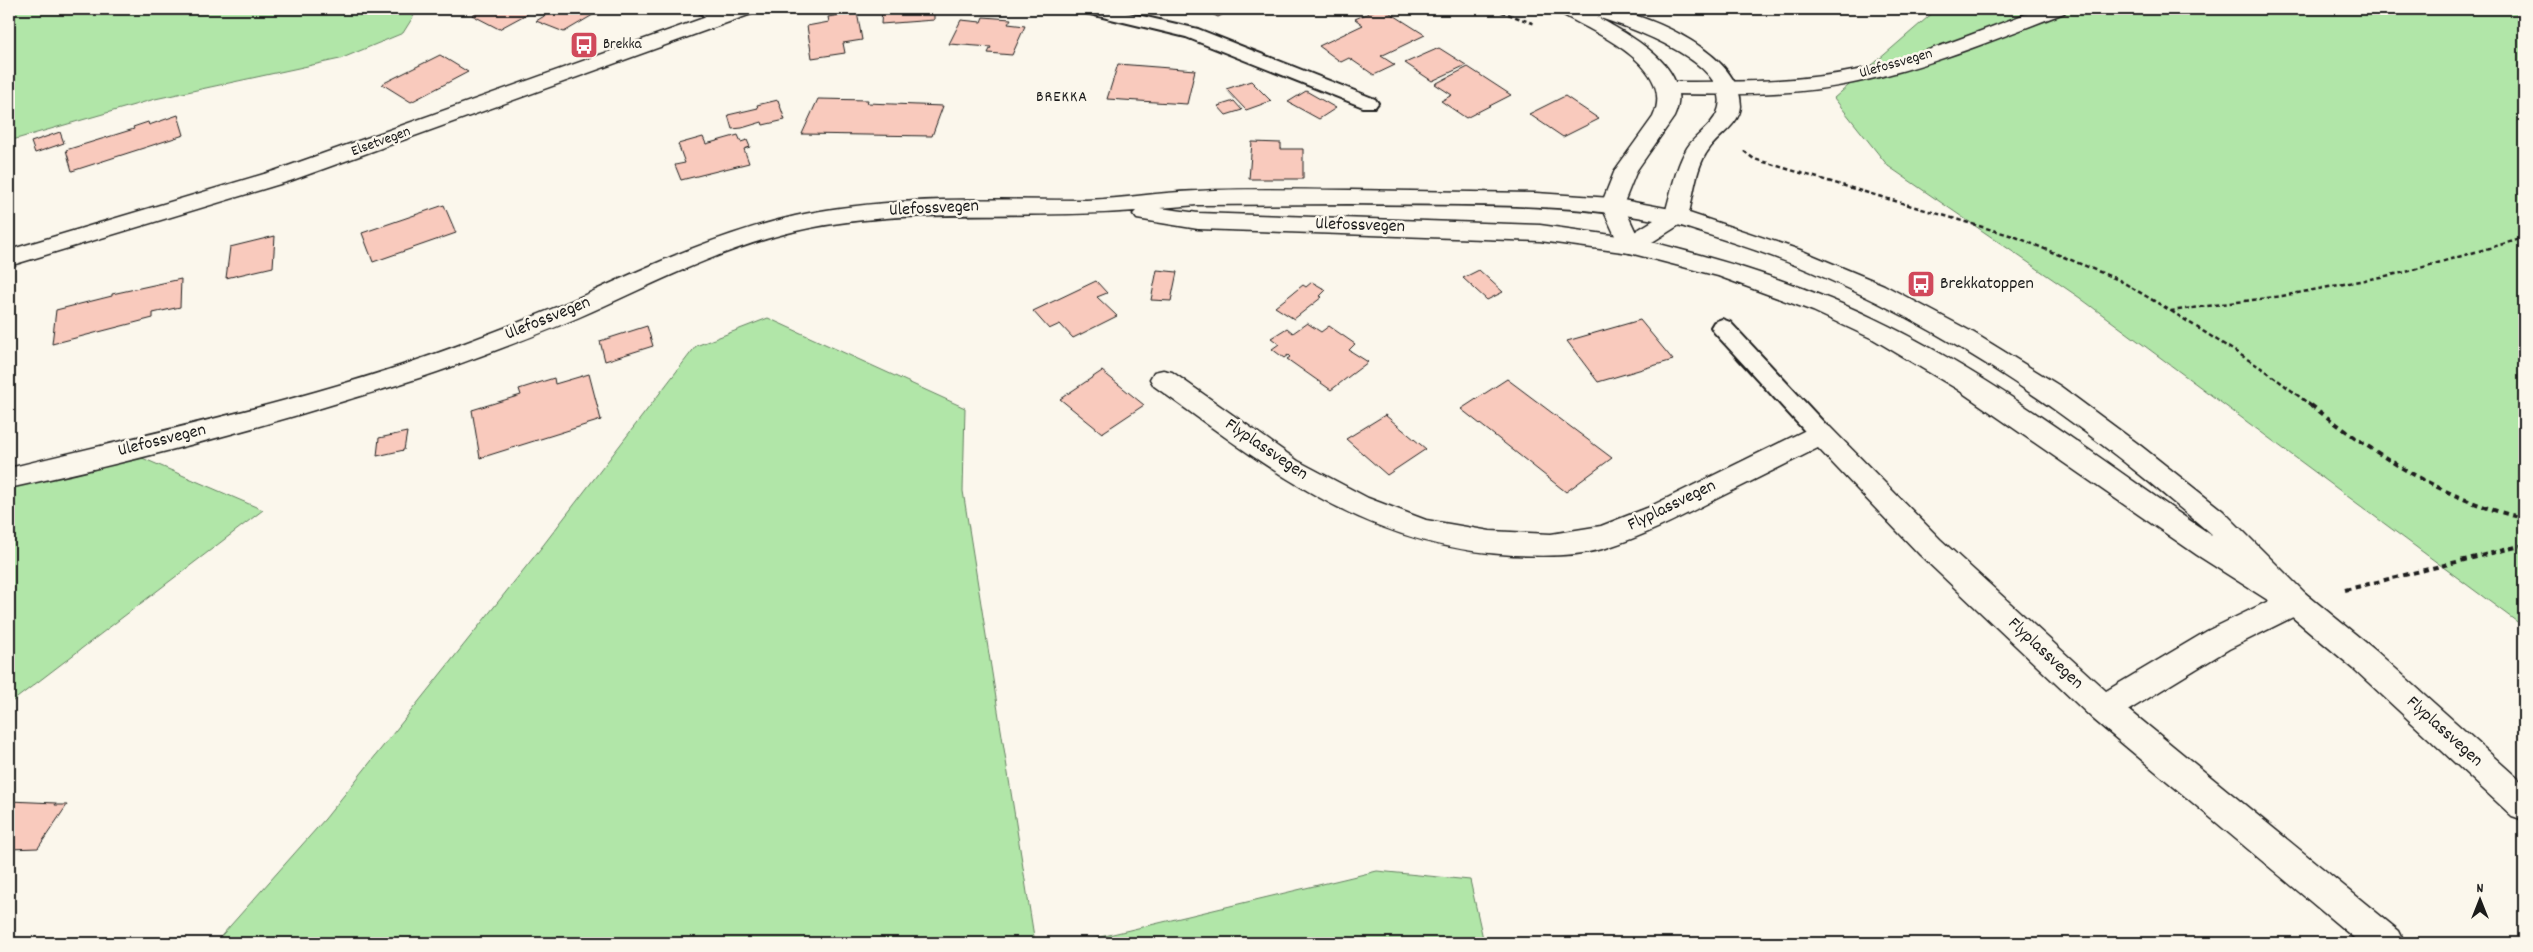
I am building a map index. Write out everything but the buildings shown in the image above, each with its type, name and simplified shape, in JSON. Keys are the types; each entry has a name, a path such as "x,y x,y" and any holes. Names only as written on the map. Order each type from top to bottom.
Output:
{"street":[{"name":"Elsetvegen","path":"9,258 282,176 711,14 747,9"},
{"path":"1567,9 1642,54 1659,71 1668,88 1670,101 1666,111 1644,147 1628,168 1612,205 1630,245 1676,217 1698,148 1726,119 1730,106 1728,89 1722,78 1697,53 1636,24 1587,9"},
{"name":"Ulefossvegen","path":"1668,88 1728,89 1819,83 1860,76 1945,50 2057,9"},
{"name":"Ulefossvegen","path":"9,478 253,419 431,364 593,301 662,268 737,240 795,224 840,216 918,209 992,206 1091,207 1197,198 1350,197 1536,200 1612,205 1676,217"},
{"name":"Ulefossvegen","path":"1091,207 1198,221 1540,234 1630,245"},
{"name":"Flyplassvegen","path":"1676,217 1756,241 1830,270 1898,303 2011,367 2070,405 2150,467 2226,531 2295,602 2365,660 2524,805"},
{"name":"Flyplassvegen","path":"1630,245 1683,257 1738,274 1880,332 1985,392 2207,547 2295,602"},
{"name":"Flyplassvegen","path":"1164,379 1288,468 1358,506 1424,531 1490,542 1551,545 1604,537 1656,516 1821,434 1930,547 2104,709 2387,943"},
{"path":"2104,709 2218,640 2295,602"}],"lane":[{"path":"1092,9 1192,34 1369,103"},
{"path":"1722,327 1821,434"}],"path":[{"path":"1738,145 1754,159 2016,237 2119,280 2266,370 2366,447 2444,490 2501,513 2524,518"},
{"path":"2171,311 2282,296 2406,272 2524,238"},
{"path":"2295,602 2524,545"}],"green space":[{"path":"9,9 418,9 403,33 340,59 155,99 9,141"},
{"path":"1943,9 2524,9 2524,627 2080,298 1888,166 1834,98 1935,11"},
{"path":"768,318 965,408 963,491 1035,943 215,943 325,819 541,548 696,346"},
{"path":"140,457 263,510 9,704 9,480 92,462"},
{"path":"1377,871 1470,880 1484,943 1075,943"}],"place":[{"name":"Brekka","path":"584,45"},
{"name":"Brekkatoppen","path":"1921,284"}],"district":[{"name":"BREKKA","path":"1062,97"}]}
